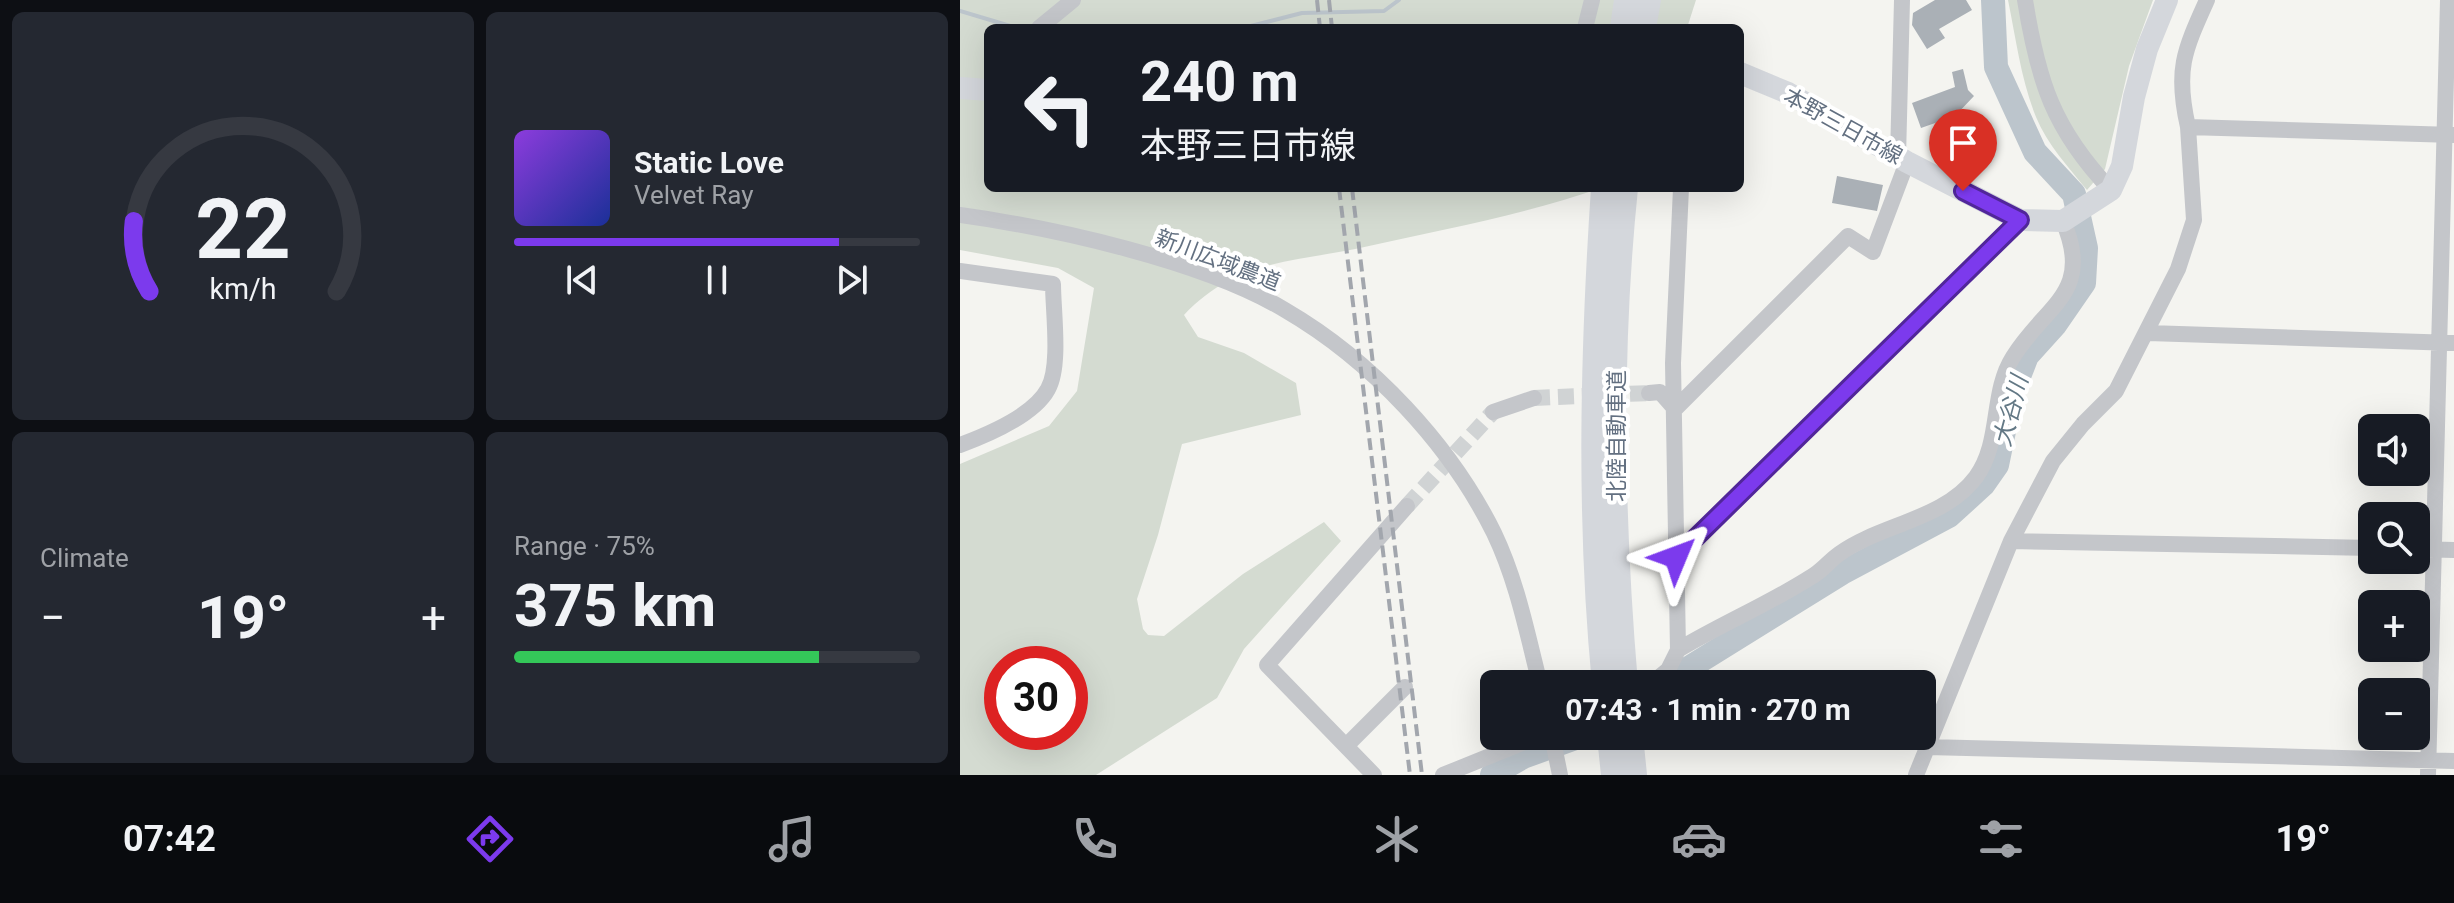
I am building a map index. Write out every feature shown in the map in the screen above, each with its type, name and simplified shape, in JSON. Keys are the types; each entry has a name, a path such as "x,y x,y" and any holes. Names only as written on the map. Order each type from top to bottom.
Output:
{"highway":[{"path":"1623,24 1626,0"},
{"path":"1645,24 1649,0"},
{"name":"北陸自動車道","path":"1603,192 1592,412 1595,542 1603,670"},
{"name":"北陸自動車道","path":"1625,670 1616,523 1614,411 1626,192"}],"main road":[{"path":"2063,221 2111,190 2122,166 2134,97 2147,49 2167,0"},
{"name":"本野三日市線","path":"1744,75 1788,93 1902,160 2020,220 2063,221"},
{"path":"960,88 984,90"}],"street":[{"path":"1044,24 1073,0"},
{"path":"1586,24 1592,0"},
{"path":"1675,409 1848,236 1873,252 1902,160 1902,0"},
{"path":"2025,0 2043,89 2068,135 2111,190"},
{"path":"1936,727 2011,541 2053,461 2083,424 2116,391 2178,269 2194,220 2188,127 2179,90 2181,68 2207,0"},
{"path":"2428,768 2434,550 2447,342 2448,0"},
{"path":"2188,127 2450,135"},
{"path":"1668,670 1678,650 1673,363 1681,192"},
{"name":"新川広域農道","path":"960,215 1151,256 1227,283 1285,309 1348,355 1407,410 1461,478 1494,533 1517,594 1536,670"},
{"path":"1676,557 2020,220"},
{"path":"1678,650 1813,576 1839,553 1948,501 1974,479 1987,459 1994,438 2003,378 2011,360 2057,307 2073,270 2074,255 2063,221"},
{"path":"960,271 1053,284 1054,359 1049,388 1034,407 960,445"},
{"path":"2148,333 2447,342"},
{"path":"1649,393 1660,392 1675,409"},
{"path":"1493,412 1534,398"},
{"path":"1374,775 1267,665 1407,506"},
{"path":"2011,541 2358,548"},
{"path":"2430,550 2454,550"},
{"path":"1346,746 1405,687"},
{"path":"1936,747 2428,768 2454,761"},
{"path":"1443,775 1505,750"},
{"path":"1555,750 1560,775"},
{"path":"1916,775 1927,750"}],"shaded area":[{"path":"960,0 1696,0 1688,24 984,24 984,192 1588,192 1486,220 1270,265 1226,282 1184,315 1198,337 1244,353 1296,383 1301,415 1182,444 1137,599 1143,629 1148,635 1164,636 1243,574 1324,522 1341,541 1244,649 1217,698 1096,775 960,775 960,464 1049,426 1077,391 1094,288 1058,268 960,250"},
{"path":"2008,0 2153,0 2129,66 2105,169 2087,190 2052,146 2036,117 2023,74"}],"building":[{"path":"1935,0 1966,0 1972,10 1939,29 1945,38 1927,49 1912,25 1913,13"},
{"path":"1963,69 1968,90 1974,96 1955,116 1921,128 1912,103 1955,87 1952,72"},
{"path":"1837,176 1883,185 1877,211 1832,203"}],"waterway":[{"path":"1259,24 1302,13 1384,11 1399,0"},
{"name":"大谷川","path":"1686,670 1842,573 1949,516 1983,485 1997,465 2011,397 2027,356 2055,325 2084,283 2086,248 2074,194 2035,152 1996,67 1993,0"},
{"path":"960,11 1004,24"},
{"name":"大谷川","path":"1492,775 1542,750"}],"tunnel":[{"path":"1534,398 1649,393"},
{"path":"1407,506 1493,412"}],"railway":[{"path":"1317,0 1320,24"},
{"path":"1329,0 1332,24"},
{"path":"1339,192 1410,775"},
{"path":"1352,192 1422,775"}],"route":[{"path":"1676,557 2020,220 1963,191"}]}
